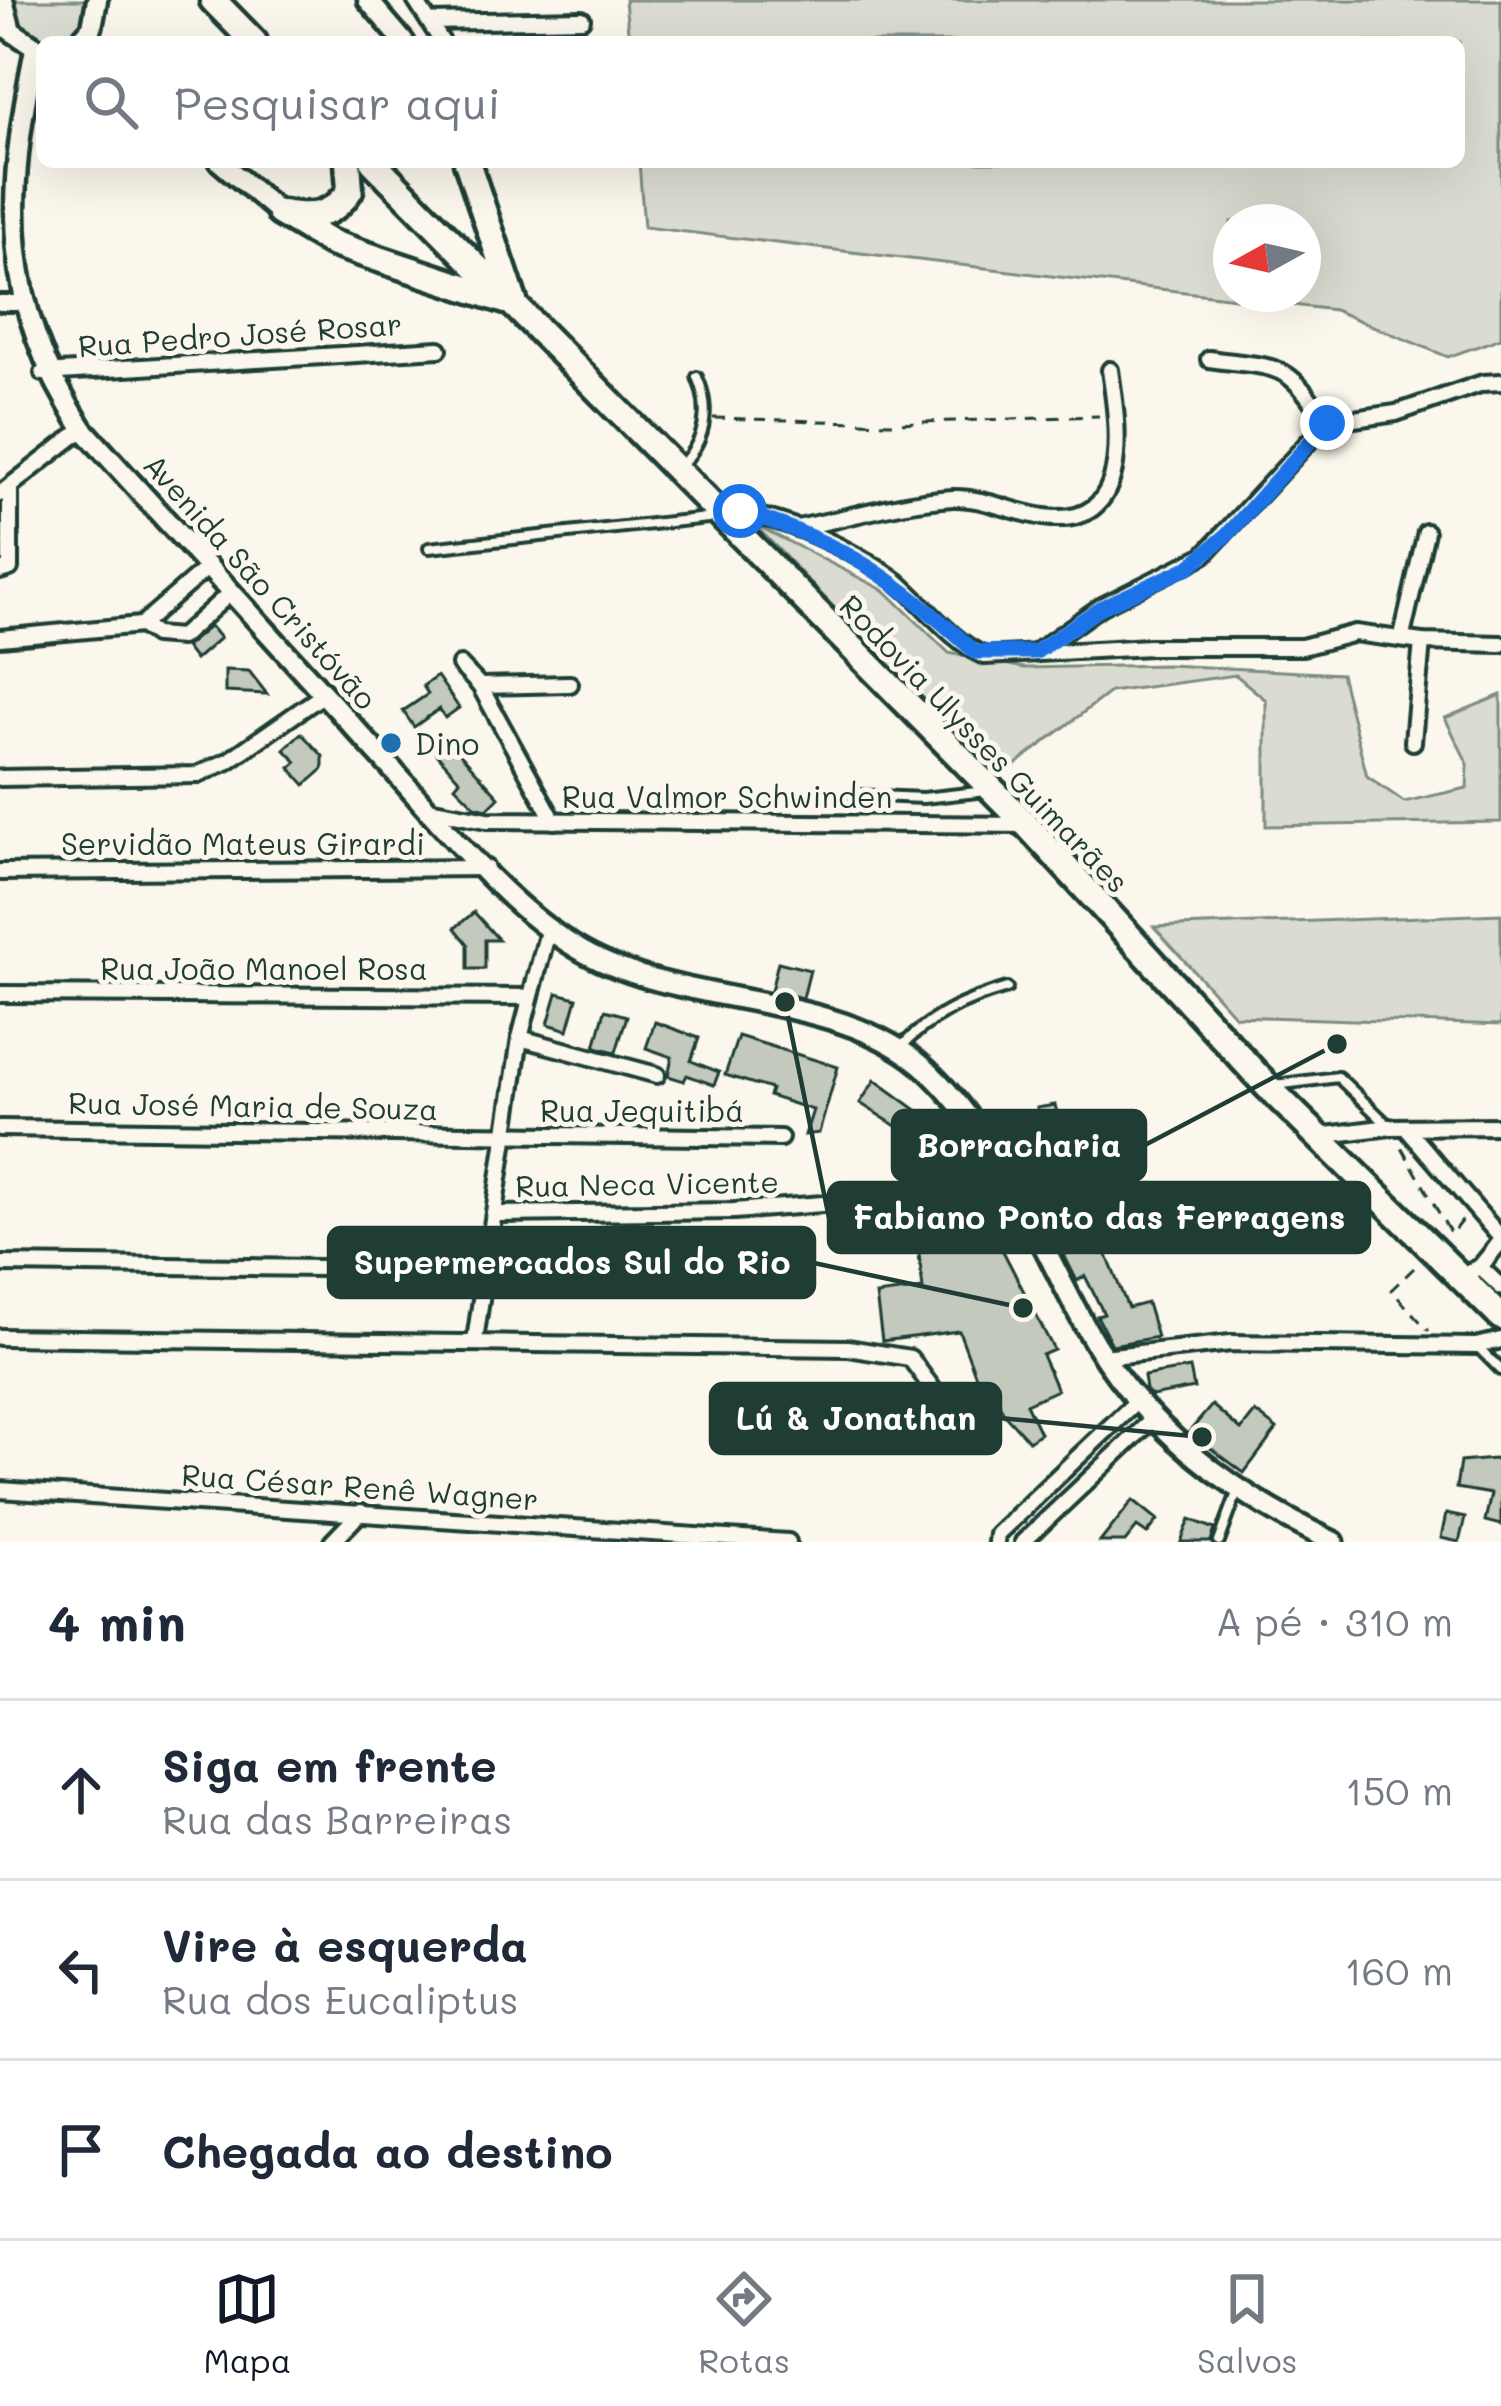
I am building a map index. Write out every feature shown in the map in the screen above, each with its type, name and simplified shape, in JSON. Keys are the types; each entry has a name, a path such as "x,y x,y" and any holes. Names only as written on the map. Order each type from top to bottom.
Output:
{"highway":[{"path":"213,0 248,36"},
{"path":"280,213 303,217 331,212 350,190 348,168"},
{"name":"Rodovia Ulysses Guimarães","path":"379,168 1027,825 1267,1086 1470,1271 1501,1317"},
{"path":"469,168 514,304"},
{"path":"280,213 331,243 514,304"}],"main road":[{"path":"3,0 11,31 36,48"},
{"path":"86,36 98,0"},
{"path":"368,0 399,36"},
{"name":"Avenida São Cristóvão","path":"36,65 6,212 8,303 43,373 83,429 428,809 548,927 607,964 844,1025 898,1049 928,1070 956,1102 1014,1189 1103,1357 1136,1402 1239,1489 1334,1542"},
{"path":"227,168 280,213"}],"street":[{"path":"415,0 438,36"},
{"path":"430,22 582,19"},
{"name":"Rua Pedro José Rosar","path":"43,373 439,349"},
{"path":"1208,359 1285,371 1299,380 1327,423"},
{"path":"797,529 958,498 1048,518 1084,512 1109,486 1120,442 1110,370"},
{"path":"1036,652 1100,608 1204,555 1327,423 1396,413 1483,383 1501,382"},
{"path":"0,571 10,568 5,491 83,429"},
{"path":"724,516 740,511 797,529 881,570 975,652 1302,647 1355,633 1422,642 1501,644"},
{"path":"1402,636 1426,532"},
{"path":"0,638 141,625 208,567"},
{"path":"141,625 155,635 181,637 230,593"},
{"path":"1413,742 1422,642"},
{"path":"460,665 480,686 554,821"},
{"path":"480,686 570,684"},
{"path":"0,778 197,775 228,761 324,694"},
{"name":"Rua Valmor Schwinden","path":"428,809 487,820 1027,825"},
{"name":"Servidão Mateus Girardi","path":"0,872 486,868"},
{"path":"475,1340 520,1038 548,927"},
{"name":"Rua João Manoel Rosa","path":"0,994 529,997"},
{"path":"520,1038 657,1075"},
{"path":"1318,1136 1390,1127 1501,1126"},
{"name":"Rua José Maria de Souza","path":"0,1128 505,1136"},
{"path":"1408,1130 1501,1240 1470,1271 1501,1287"},
{"name":"Rua Jequitibá","path":"505,1136 779,1138"},
{"name":"Rua Neca Vicente","path":"497,1214 734,1211 1014,1189"},
{"path":"0,1264 484,1270"},
{"path":"0,1337 475,1340 897,1352 910,1358 938,1396"},
{"path":"1103,1357 1231,1343 1477,1346 1501,1340"},
{"path":"996,1542 998,1534 1136,1402"},
{"path":"1023,1542 1153,1419"},
{"name":"Rua César Renê Wagner","path":"0,1490 361,1511 552,1534 788,1542"},
{"path":"332,1542 361,1511"}],"lane":[{"path":"677,469 697,447 705,418 697,377"},
{"path":"429,548 724,516"},
{"path":"854,795 923,797 993,791"},
{"path":"898,1049 919,1027 949,1009 1006,988"},
{"path":"1267,1086 1338,1077 1390,1127"},
{"path":"1477,1346 1501,1370"},
{"path":"1219,1542 1239,1489"}],"path":[{"path":"705,418 894,423 1118,417"},
{"path":"1390,1127 1450,1234 1475,1205"},
{"path":"1414,1268 1390,1290 1442,1345"}],"shaded area":[{"path":"12,0 88,0 85,20 69,36 33,39 14,18"},
{"path":"625,0 1501,0 1501,338 1448,357 1321,308 1321,204 1213,204 1213,295 644,227 639,168 1465,168 1465,36 628,36"},
{"path":"754,524 885,591 949,653 1024,668 1167,665 1341,674 1367,776 1404,802 1467,788 1468,764 1445,718 1501,695 1501,822 1266,826 1266,700 1236,675 1110,692 998,778"},
{"path":"1501,914 1501,1025 1235,1016 1154,927"}],"building":[{"path":"210,626 220,638 195,660 185,647"},
{"path":"225,670 249,671 267,694 225,692"},
{"path":"437,676 459,708 445,718 439,709 414,727 403,711 428,694 423,686"},
{"path":"301,733 323,756 323,769 305,785 290,768 297,762 284,749"},
{"path":"448,740 499,797 487,809 475,806 455,786 460,780 435,752"},
{"path":"474,912 499,940 485,940 485,969 468,969 468,944 455,928"},
{"path":"778,962 810,970 803,998 771,991"},
{"path":"557,993 577,998 568,1030 548,1024"},
{"path":"605,1010 627,1016 616,1052 595,1047"},
{"path":"655,1022 699,1038 691,1061 719,1072 714,1085 687,1075 684,1081 668,1076 672,1057 646,1048"},
{"path":"738,1036 838,1067 819,1133 805,1135 813,1110 769,1096 771,1089 725,1075"},
{"path":"875,1080 919,1112 907,1132 902,1123 899,1128 860,1103"},
{"path":"1055,1105 1060,1123 1054,1125 1072,1161 1044,1175 1055,1200 1039,1208 1002,1133 1038,1113 1037,1108"},
{"path":"933,1132 953,1164 957,1182 936,1184 909,1136"},
{"path":"987,1220 1054,1350 1042,1355 1057,1390 1026,1404 1040,1433 1029,1441 1004,1414 991,1386 981,1390 959,1331 882,1341 876,1295 923,1289 916,1228"},
{"path":"1100,1238 1128,1308 1147,1303 1157,1337 1112,1345 1097,1316 1104,1314 1085,1276 1077,1281 1064,1255"},
{"path":"1190,1368 1194,1388 1152,1396 1146,1390 1144,1376"},
{"path":"1212,1405 1241,1430 1255,1412 1277,1429 1244,1473 1189,1432"},
{"path":"1494,1459 1501,1463 1501,1525 1485,1521 1491,1494 1456,1488 1460,1462"},
{"path":"1133,1500 1158,1520 1147,1534 1137,1527 1125,1542 1100,1542"},
{"path":"1446,1514 1465,1518 1459,1542 1441,1538"},
{"path":"1190,1519 1215,1529 1211,1542 1181,1542"}],"place":[{"name":"Dino","path":"391,743"},
{"name":"Fabiano Ponto das Ferragens","path":"785,1002"},
{"name":"Borracharia","path":"1337,1044"},
{"name":"Supermercados Sul do Rio","path":"1023,1308"},
{"name":"Lú & Jonathan","path":"1202,1437"}],"route":[{"path":"740,511 797,529 881,570 975,652 985,656 1036,652 1100,608 1189,567 1227,535 1304,442 1327,423"}]}
